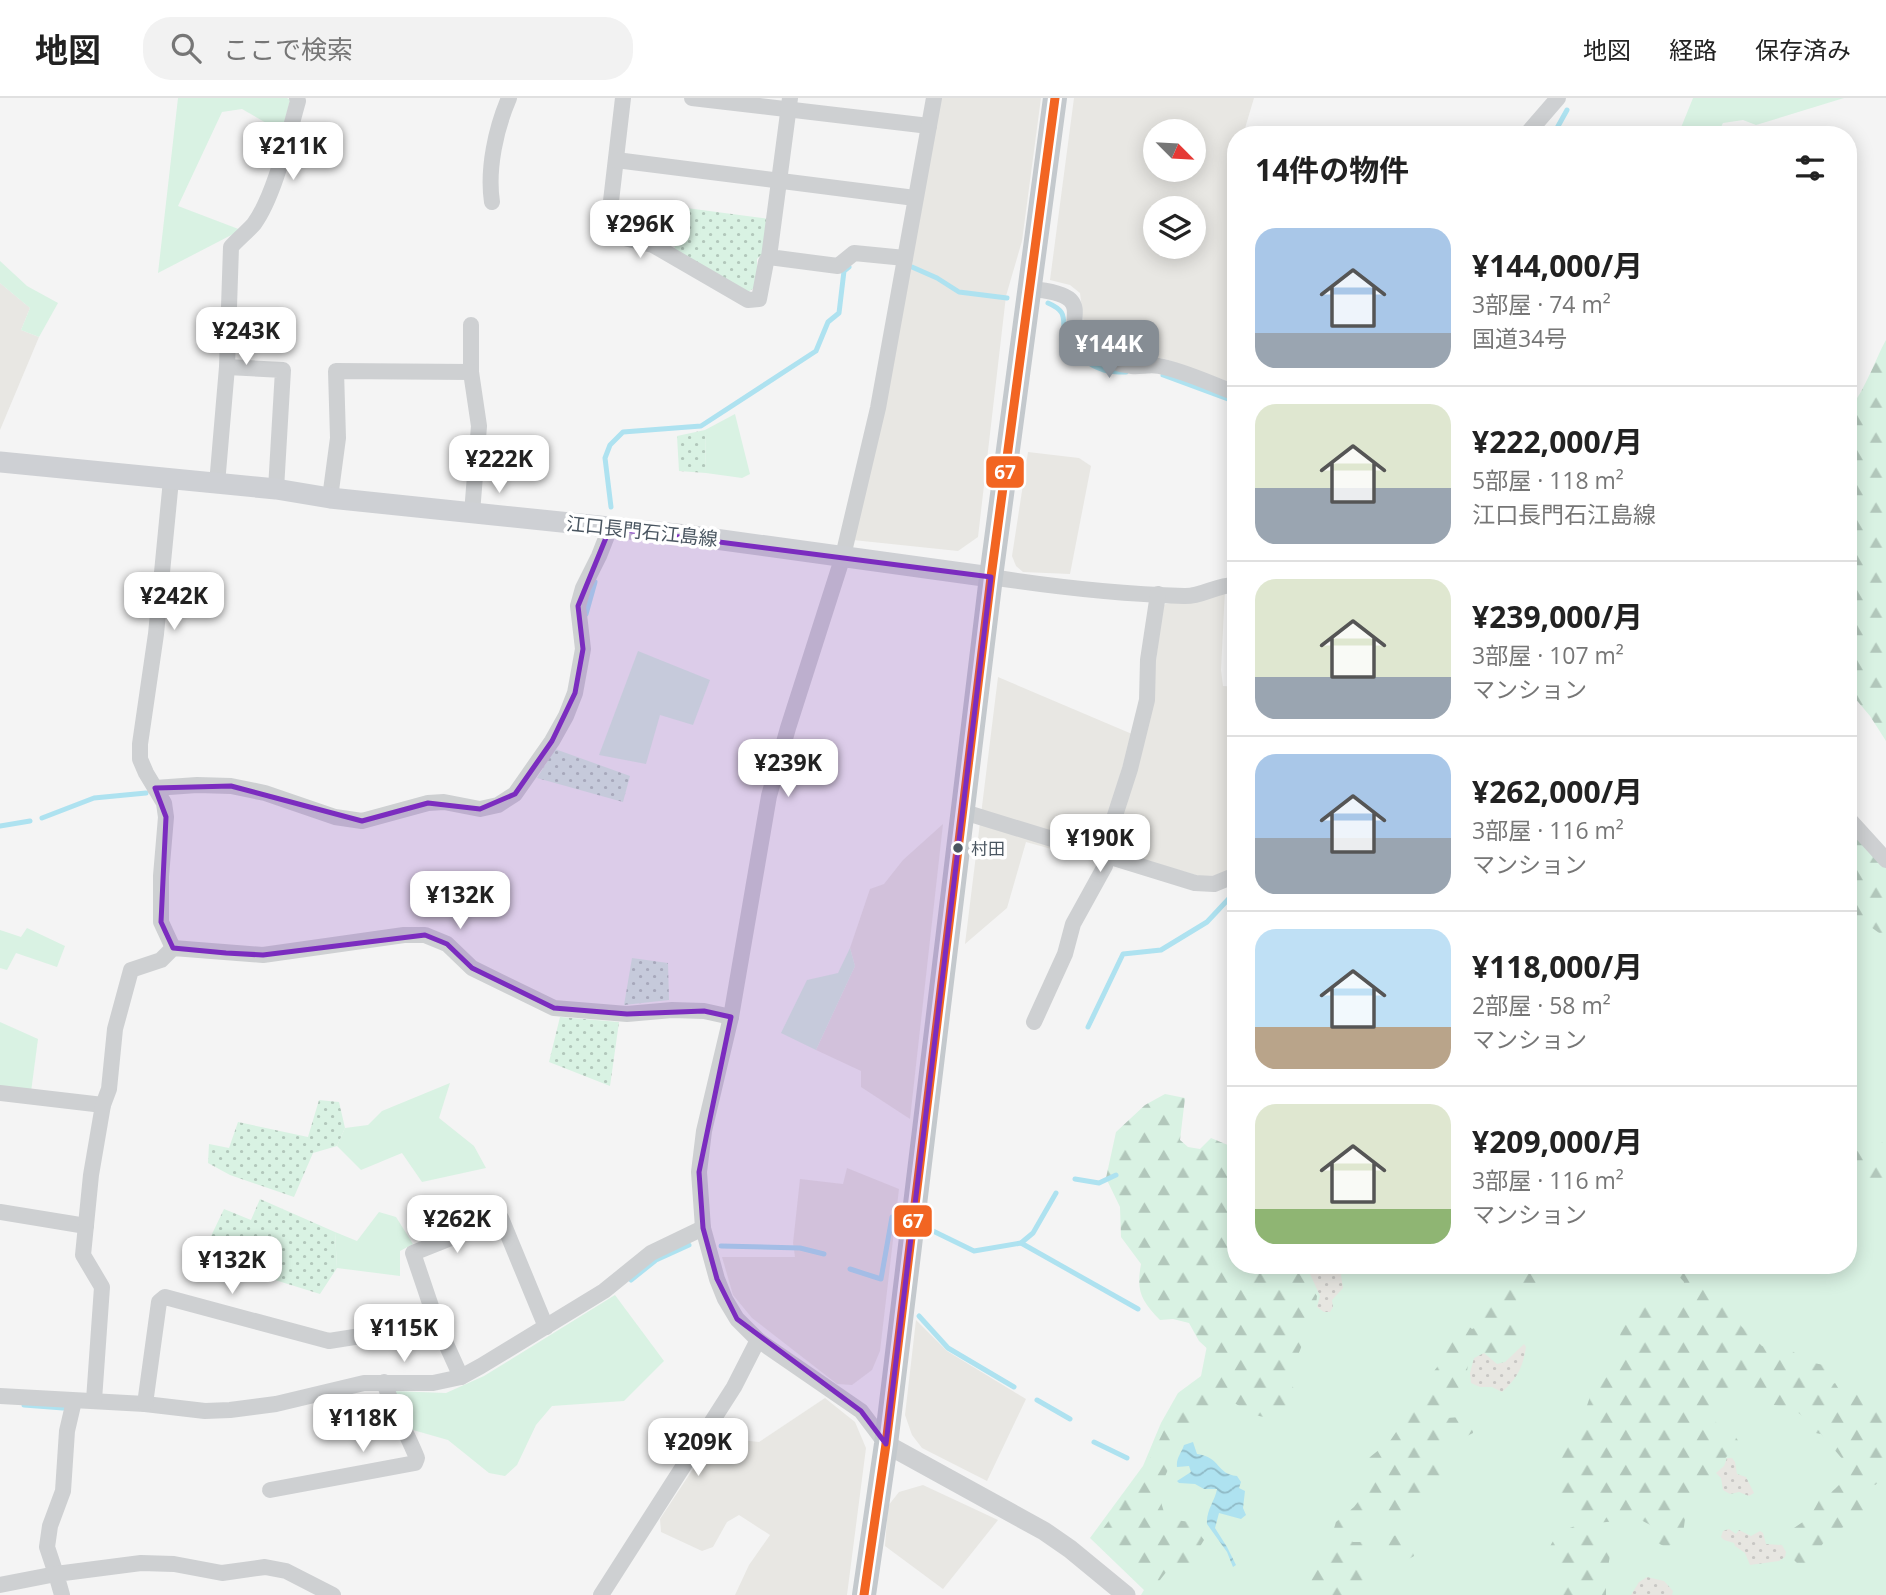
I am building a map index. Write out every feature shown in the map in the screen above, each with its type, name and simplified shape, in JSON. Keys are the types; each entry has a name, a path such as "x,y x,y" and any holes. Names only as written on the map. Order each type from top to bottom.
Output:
{"highway":[{"path":"864,1595 886,1444 991,577 1055,98"}],"main road":[{"name":"江口長門石江島線","path":"0,462 276,489 330,498 843,556 991,577"}],"street":[{"path":"218,484 227,367 231,247 254,223 266,200 288,135 297,98"},
{"path":"492,202 492,169 500,122 509,98"},
{"path":"623,98 608,227 612,235 653,245 748,300 759,299 769,257 789,104"},
{"path":"692,98 789,104 929,126"},
{"path":"934,98 878,408 843,556 773,782 731,1017 704,1131 699,1172 703,1228 725,1299 737,1319 758,1339 861,1411 886,1444 1044,1531 1126,1595"},
{"path":"1534,126 1558,98"},
{"path":"616,160 915,198"},
{"path":"769,257 838,266 854,253 905,258"},
{"path":"1030,289 1066,294 1071,299 1075,309 1078,338 1085,349 1114,362 1133,366 1157,365 1227,390"},
{"path":"471,325 471,372 480,426 472,513"},
{"path":"227,367 283,370 276,489"},
{"path":"330,498 338,438 336,370 471,372"},
{"path":"171,480 156,634 139,744 140,759 164,803 166,817 161,876 161,922 173,948"},
{"path":"155,788 231,786 265,793 335,817 362,821 428,803 444,802 480,809 499,805 515,794 566,716 575,692 583,649 578,606 583,588 610,528"},
{"path":"991,577 1045,586 1188,597 1227,584"},
{"path":"1034,1022 1065,954 1073,924 1105,866 1110,834 1147,700 1148,660 1158,594"},
{"path":"964,812 1195,883 1214,884 1227,879"},
{"path":"1857,828 1886,860"},
{"path":"94,1400 102,1287 83,1255 91,1175 103,1105 109,1089 115,1029 131,970 161,960 173,948 263,955 404,935 425,935 447,944 472,968 554,1008 626,1014 672,1010 704,1011 731,1017"},
{"path":"0,1093 103,1105"},
{"path":"0,1212 86,1226"},
{"path":"461,1377 436,1324 413,1253 501,1218 546,1327"},
{"path":"0,1396 94,1400 205,1411 230,1410 276,1405 364,1383 433,1383 461,1377 604,1291 651,1254 703,1228"},
{"path":"145,1404 159,1301 164,1297 329,1341 436,1324"},
{"path":"601,1595 734,1387 758,1339"},
{"path":"270,1490 415,1463 417,1458 409,1437 394,1412 384,1382"},
{"path":"62,1595 47,1547 50,1526 63,1491 67,1431 74,1401"},
{"path":"0,1585 56,1574 141,1563 174,1564 222,1573 265,1567 286,1571 333,1595"}],"highlighted area":[{"path":"610,528 991,577 886,1444 861,1411 737,1319 717,1279 703,1228 699,1172 731,1017 704,1011 627,1014 554,1008 472,968 447,944 425,935 263,955 173,948 161,922 166,817 155,788 231,786 362,821 428,803 480,809 515,794 552,741 575,693 583,649 578,606"}],"shaded area":[{"path":"941,98 1041,98 1022,241 1006,296 978,537 958,551 853,540"},
{"path":"1074,98 1254,98 1246,126 1227,126 1227,381 1165,359 1104,349 1091,342 1085,334 1080,293 1070,285 1050,280"},
{"path":"0,283 30,308 21,330 39,337 0,430"},
{"path":"1028,452 1079,458 1091,466 1070,574 1023,572 1016,566 1012,556"},
{"path":"1225,590 1221,670 1223,686 1227,686 1227,871 1206,878 1116,852 1114,832 1152,697 1162,605"},
{"path":"998,677 1132,734 1095,861 1026,842 1007,908 965,944"},
{"path":"943,824 910,1119 861,1087 861,1071 816,1050 855,966 850,948 870,889 884,884 903,860"},
{"path":"847,1168 899,1189 880,1351 872,1370 852,1385 837,1384 752,1318 733,1295 722,1257 795,1257 793,1243 800,1179 843,1184"},
{"path":"916,1320 947,1351 1026,1399 987,1481 922,1448 912,1435 905,1415"},
{"path":"825,1398 855,1422 866,1448 847,1595 735,1595 749,1565 770,1535 739,1515 727,1522 713,1547 702,1551 661,1532 660,1519 714,1437 759,1442"},
{"path":"923,1485 998,1520 943,1589 885,1546 888,1506 899,1492"}],"green space":[{"path":"178,98 290,100 282,132 242,109 222,112 178,206 241,230 158,273"},
{"path":"1693,98 1844,98 1756,125 1743,120 1723,123 1722,126 1682,126"},
{"path":"679,207 770,219 764,252 757,259 757,286 748,292 674,252"},
{"path":"0,261 27,286 58,303 39,337 21,330 30,308 0,283"},
{"path":"1886,340 1886,741 1857,701 1857,397"},
{"path":"735,414 750,474 742,478 706,473 705,430"},
{"path":"705,430 706,473 679,471 677,436"},
{"path":"638,651 710,680 693,725 660,715 646,764 599,755"},
{"path":"555,749 630,776 623,802 537,778"},
{"path":"1857,836 1886,868 1886,1595 1141,1595 1144,1590 1090,1538 1143,1466 1161,1423 1178,1393 1201,1376 1217,1295 1230,1274 1857,1274"},
{"path":"1857,838 1886,870 1886,938 1857,920"},
{"path":"27,928 65,946 57,967 16,953 7,970 0,968 0,930 21,937"},
{"path":"850,948 855,966 816,1050 781,1033 807,980 838,973"},
{"path":"632,958 668,963 669,1000 624,1005"},
{"path":"560,1017 619,1022 610,1086 549,1062"},
{"path":"0,1022 38,1039 31,1092 0,1087"},
{"path":"450,1083 439,1118 474,1146 486,1168 422,1182 402,1153 361,1170 337,1146 345,1128 368,1125 382,1111"},
{"path":"1165,1094 1185,1098 1180,1140 1188,1147 1200,1149 1211,1138 1227,1145 1227,1274 1303,1274 1317,1296 1315,1313 1290,1375 1296,1399 1277,1413 1264,1417 1231,1401 1208,1411 1188,1425 1158,1492 1166,1519 1191,1522 1204,1540 1190,1563 1167,1571 1153,1589 1096,1538 1140,1479 1180,1398 1206,1378 1215,1362 1212,1353 1199,1341 1189,1323 1173,1319 1160,1320 1148,1307 1140,1288 1141,1264 1121,1237 1120,1207 1106,1178 1116,1132 1145,1105"},
{"path":"319,1100 339,1102 345,1128 337,1146 313,1153 294,1197 230,1175 208,1163 209,1144 229,1148 238,1122 308,1137"},
{"path":"1886,1141 1886,1202 1865,1175 1857,1177 1857,1151"},
{"path":"260,1199 335,1232 337,1268 320,1294 201,1257 224,1209 251,1220"},
{"path":"379,1212 396,1217 413,1244 400,1251 400,1276 337,1268 335,1232 357,1241"},
{"path":"1501,1274 1546,1274 1539,1278 1535,1289 1517,1297 1514,1310 1524,1336 1517,1351 1506,1361 1490,1359 1480,1352 1469,1358 1469,1385 1449,1404 1447,1418 1473,1416 1473,1433 1431,1454 1446,1480 1441,1495 1410,1500 1403,1510 1400,1522 1385,1526 1375,1512 1367,1513 1346,1537 1353,1542 1362,1542 1375,1552 1362,1564 1368,1579 1363,1589 1364,1595 1305,1595 1307,1574 1329,1565 1329,1544 1336,1522 1354,1507 1368,1489 1365,1461 1390,1441 1409,1413 1427,1404 1431,1375 1441,1362 1438,1339 1449,1322 1461,1320 1472,1329 1484,1324 1480,1296 1496,1287"},
{"path":"1677,1274 1716,1274 1711,1281 1717,1297 1762,1346 1770,1348 1777,1339 1805,1361 1828,1366 1820,1379 1826,1387 1835,1383 1842,1394 1862,1391 1875,1407 1886,1415 1886,1478 1875,1485 1865,1484 1862,1498 1866,1509 1859,1522 1829,1536 1811,1564 1800,1566 1787,1553 1794,1528 1810,1517 1821,1497 1839,1486 1850,1468 1821,1434 1810,1432 1801,1415 1768,1404 1766,1391 1744,1392 1715,1416 1717,1428 1734,1434 1740,1444 1704,1482 1706,1493 1685,1519 1683,1534 1667,1548 1658,1543 1654,1527 1639,1519 1596,1523 1564,1511 1554,1496 1559,1463 1583,1417 1592,1391 1618,1362 1621,1325 1634,1319 1646,1298 1660,1310 1674,1314 1682,1302 1684,1282"},
{"path":"615,1295 664,1361 624,1401 552,1406 536,1425 517,1465 505,1476 489,1473 448,1440 413,1430 392,1391 446,1393 484,1376"},
{"path":"1580,1525 1613,1538 1606,1595 1560,1595 1561,1589 1546,1558 1557,1536"},
{"path":"1403,1534 1409,1541 1414,1556 1398,1565 1384,1565 1381,1553 1392,1536"}],"sand":[{"path":"1310,1274 1342,1274 1343,1288 1332,1300 1333,1307 1330,1312 1324,1312 1317,1307 1320,1296"},
{"path":"1524,1344 1526,1347 1521,1367 1502,1392 1471,1383 1470,1373 1474,1358 1484,1353 1497,1364 1505,1362"},
{"path":"1727,1458 1732,1458 1737,1474 1746,1477 1754,1493 1749,1496 1739,1492 1730,1494 1723,1490 1721,1478 1716,1473 1724,1466"},
{"path":"1729,1529 1736,1534 1739,1530 1751,1536 1760,1531 1766,1544 1782,1545 1786,1552 1785,1557 1779,1561 1750,1565 1745,1553 1734,1543 1721,1537 1723,1531"},
{"path":"1647,1577 1664,1581 1673,1591 1672,1595 1631,1595 1639,1582"}],"water":[{"path":"1193,1442 1197,1454 1210,1458 1225,1472 1237,1476 1241,1482 1239,1488 1245,1491 1243,1508 1246,1515 1241,1519 1219,1513 1215,1528 1236,1565 1233,1567 1227,1552 1207,1524 1217,1489 1204,1489 1195,1484 1177,1481 1191,1472 1189,1466 1177,1467 1177,1464 1184,1445"}],"waterway":[{"path":"1558,126 1567,110"},
{"path":"611,507 605,458 610,445 623,432 701,426 816,351 828,322 839,313 844,271 849,267"},
{"path":"912,267 959,292 1007,298"},
{"path":"1048,303 1060,310 1066,339 1076,354 1104,370 1126,372"},
{"path":"1163,375 1227,399"},
{"path":"586,614 595,582"},
{"path":"42,818 94,798 146,793"},
{"path":"0,826 30,821"},
{"path":"1088,1027 1123,954 1161,950 1207,922 1227,901"},
{"path":"1075,1179 1099,1183 1116,1175"},
{"path":"933,1231 974,1251 1021,1243 1033,1233 1056,1193"},
{"path":"850,1269 881,1279 892,1217"},
{"path":"1021,1243 1138,1309"},
{"path":"631,1280 656,1260 689,1245"},
{"path":"721,1246 800,1248 824,1254"},
{"path":"919,1316 948,1348 1014,1387"},
{"path":"1037,1400 1070,1419"},
{"path":"24,1405 63,1408"},
{"path":"1094,1442 1127,1458"}],"transit line":[{"name":"67","path":"864,1595 886,1444 991,577 1055,98"}],"place":[{"name":"村田","path":"958,848"}]}
